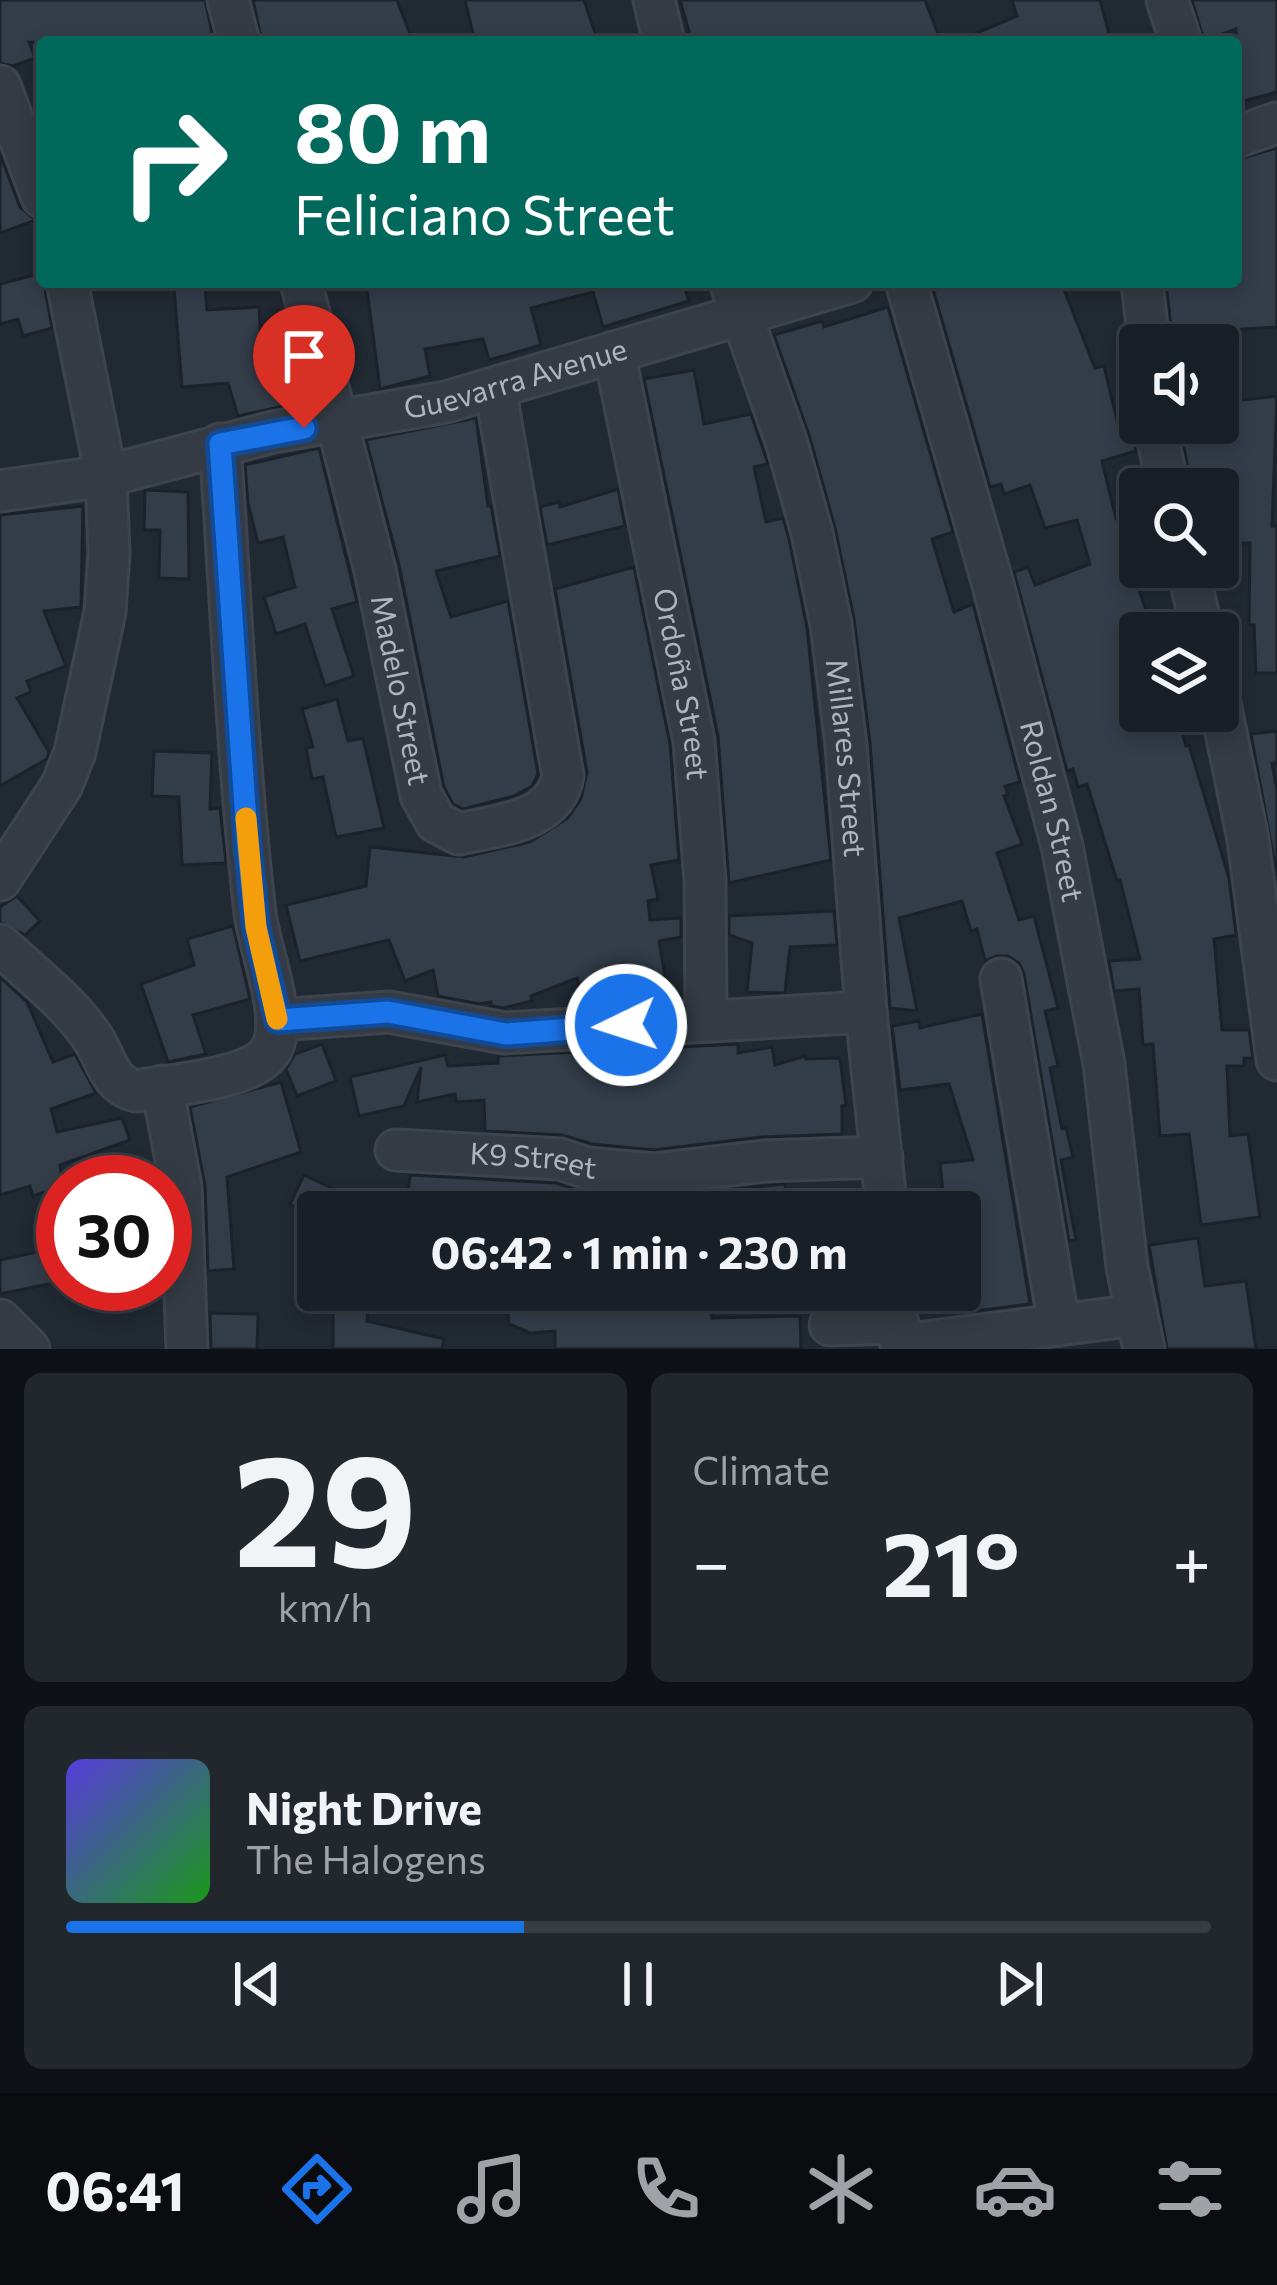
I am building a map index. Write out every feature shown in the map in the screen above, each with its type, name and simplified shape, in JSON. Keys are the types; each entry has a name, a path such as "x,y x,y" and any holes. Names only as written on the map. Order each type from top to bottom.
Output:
{"street":[{"path":"228,0 237,36"},
{"path":"654,0 663,36"},
{"path":"1167,0 1179,36"},
{"path":"36,89 0,86 36,180"},
{"path":"1242,134 1277,123"},
{"path":"0,880 62,785 85,716 105,612 110,553 106,476 68,288"},
{"path":"302,288 335,422"},
{"name":"Guevarra Avenue","path":"0,490 106,476 220,444 446,402 614,352 734,298 808,288"},
{"name":"Roldan Street","path":"908,288 1062,846 1104,1064 1127,1267 1140,1332"},
{"path":"1143,288 1147,324"},
{"name":"Millares Street","path":"734,298 787,444 831,624 885,1191"},
{"name":"Ordoña Street","path":"614,352 694,741 705,862 706,1019"},
{"name":"Madelo Street","path":"335,422 375,570 427,810 446,830 459,834 529,817 560,794 562,752 495,388"},
{"path":"0,945 79,1020 123,1088 136,1091 239,1072 259,1064 272,1051 278,1020 256,927 248,850 220,444"},
{"path":"1226,732 1248,839 1277,1060"},
{"path":"1001,979 1058,1325"},
{"path":"278,1020 388,1012 506,1034 866,1012"},
{"path":"162,1086 182,1187 187,1349"},
{"name":"K9 Street","path":"397,1150 560,1159 587,1168 654,1174 764,1161 882,1157"},
{"path":"0,1320 29,1349"},
{"path":"830,1325 1058,1325 1140,1332"}],"building":[{"path":"0,0 205,0 213,36 36,36 36,42 29,42 35,58 13,66 0,63"},
{"path":"253,0 397,0 411,36 261,36"},
{"path":"465,0 584,0 596,36 474,36"},
{"path":"680,0 925,0 939,36 690,36"},
{"path":"1012,0 1100,0 1110,36 969,36 1017,16"},
{"path":"1192,0 1277,0 1277,92 1242,101 1242,36 1236,36 1236,29 1203,36"},
{"path":"1277,148 1277,327 1171,324 1167,288 1242,288 1242,158"},
{"path":"0,154 20,207 36,220 0,233"},
{"path":"36,275 36,288 45,288 52,328 23,336 18,319 0,324 0,284"},
{"path":"174,288 205,288 207,310 259,307 263,378 280,373 289,405 238,416 228,383 182,387"},
{"path":"367,288 685,288 689,301 603,327 593,292 531,308 541,345 489,360 483,339 425,349 430,376 380,389"},
{"path":"933,288 1063,288 1095,368 1104,366 1119,425 1119,444 1135,444 1136,451 1102,461 1119,518 1119,588 1138,588 1147,612 1119,612 1119,732 1182,732 1229,878 1236,935 1214,939 1222,1030 1249,1030 1253,1058 1244,1058 1244,1066 1227,1066 1230,1136 1248,1134 1260,1217 1201,1225 1189,1134 1160,1136 1153,1044 1143,1045 1139,989 1114,991 1109,961 1140,959 1120,880 1087,784 1078,787 1073,769 1067,771 1014,572 1028,567 1035,585 1090,564 1077,520 1045,528 1030,485 1004,494 1001,484 990,487"},
{"path":"888,307 953,532 932,539 954,612 973,604 1020,782 1005,786 1008,795 1004,796 1022,844 997,853 1019,920 1034,916 1058,1008 1045,1011 1058,1066 1050,1068 1062,1129 1066,1128 1073,1157 1061,1160 1076,1240 1069,1241 1024,974 1008,956 985,961 977,929 971,931 962,901 899,918 917,1011 890,1008 870,743 854,619 810,438 774,335 822,321 824,327"},
{"path":"694,370 704,424 751,414 768,464 754,467 766,522 783,518 789,539 807,628 831,860 729,883 718,736 644,379"},
{"path":"1277,396 1272,526 1277,526 1277,673 1256,673 1254,625 1249,625 1250,543 1239,543 1239,468 1188,468 1183,444 1239,444 1239,401"},
{"path":"476,418 500,556 436,571 451,617 508,601 538,774 532,786 514,796 463,809 453,804 444,787 399,565 366,440"},
{"path":"319,448 357,602 332,609 354,676 325,686 305,624 276,634 264,597 295,587 283,537 258,543 245,465"},
{"path":"618,489 625,526 547,545 540,507 559,502 560,507"},
{"path":"145,490 188,492 189,579 159,578 160,530 144,530"},
{"path":"83,506 81,607 44,611 66,666 27,681 31,692 17,698 49,752 47,759 0,786 0,515"},
{"path":"634,567 670,744 679,860 651,865 658,899 648,901 650,920 681,918 681,937 659,941 665,976 631,983 629,976 580,989 577,978 531,996 532,1001 503,1008 491,1002 438,996 433,970 405,981 389,940 300,961 286,905 366,886 370,847 464,857 530,842 568,818 581,799 587,772 555,589"},
{"path":"337,699 348,741 363,738 384,828 336,837 323,777 312,779 306,748 313,747 302,709"},
{"path":"1277,731 1277,763 1272,763 1277,790 1277,876 1251,734"},
{"path":"154,751 212,753 210,809 220,808 226,863 182,865 179,797 152,796"},
{"path":"17,896 40,921 25,935 0,922 0,907"},
{"path":"834,911 837,945 790,947 785,993 747,992 752,943 729,935 729,916"},
{"path":"233,926 250,999 193,1015 206,1054 168,1062 141,984 194,965 187,939"},
{"path":"0,977 27,1002 53,1062 75,1054 96,1093 51,1109 57,1132 122,1118 130,1140 88,1155 36,1155 36,1195 30,1186 0,1195"},
{"path":"982,1014 1030,1304 981,1310 981,1191 943,1191 940,1163 973,1160 949,1084 900,1090 892,1026 919,1021 920,1028"},
{"path":"322,1044 336,1081 297,1096 286,1069 295,1054"},
{"path":"738,1044 738,1053 772,1047 775,1065 805,1056 840,1058 846,1105 842,1106 842,1134 761,1137 654,1150 592,1144 562,1135 485,1131 484,1100 456,1102 455,1094 417,1102 421,1067 404,1106 359,1116 350,1077 445,1055 448,1066 498,1063 498,1056"},
{"path":"281,1082 301,1152 227,1177 234,1269 208,1271 205,1186 190,1107"},
{"path":"304,1175 338,1191 297,1191 297,1208 290,1204"},
{"path":"410,1175 555,1183 581,1191 408,1191"},
{"path":"785,1184 786,1191 718,1191"},
{"path":"1198,1238 1205,1286 1246,1281 1256,1349 1167,1349 1149,1245"},
{"path":"36,1252 36,1287 0,1294 0,1260"},
{"path":"333,1311 368,1311 367,1321 444,1339 442,1349 333,1349"},
{"path":"508,1311 800,1316 801,1349 555,1349 555,1331 530,1333 509,1324"},
{"path":"210,1313 258,1314 257,1349 211,1349"}],"slow traffic":[{"path":"246,818 256,927 277,1019"}],"route":[{"path":"304,428 220,444 248,850 256,927 278,1020 388,1012 506,1034 626,1025"}]}
